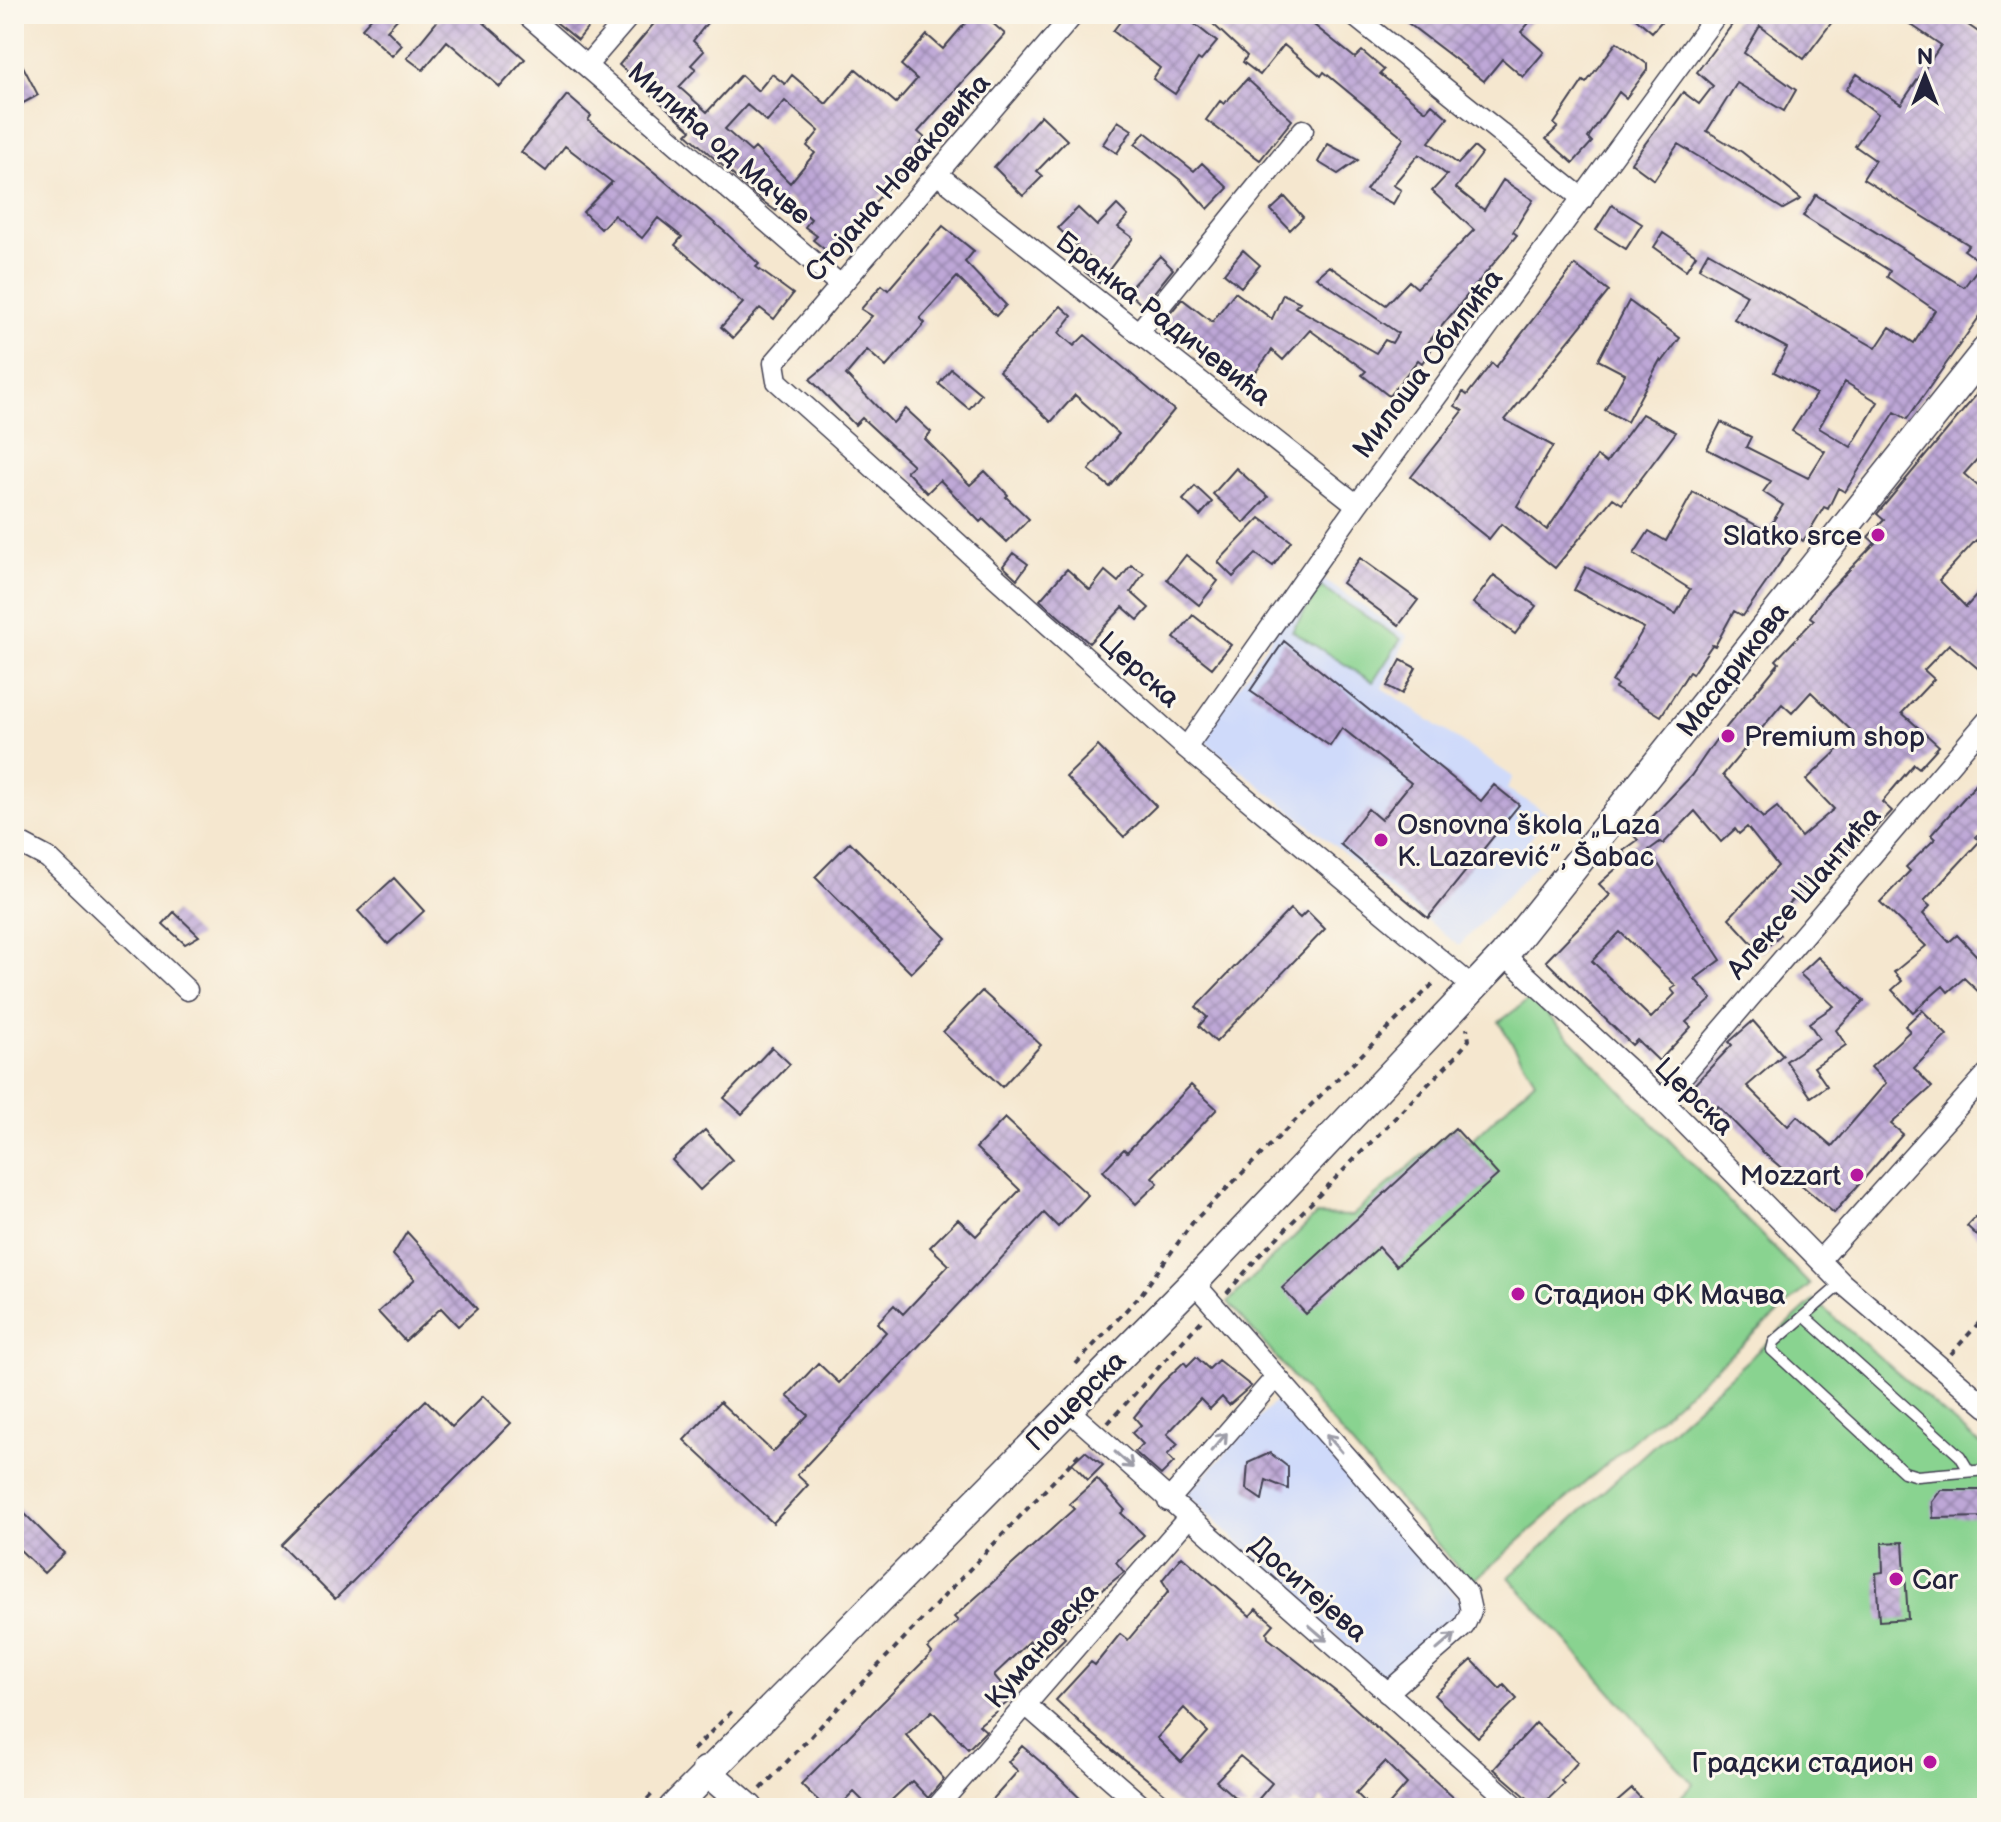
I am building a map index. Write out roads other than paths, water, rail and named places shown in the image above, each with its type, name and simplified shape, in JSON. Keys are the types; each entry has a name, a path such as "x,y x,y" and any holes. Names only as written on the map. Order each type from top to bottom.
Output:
{"main road":[{"name":"Масарикова","path":"1474,988 1504,955 1987,349"},
{"name":"Поцерска","path":"666,1797 698,1762 1194,1283 1474,988"},
{"path":"698,1762 748,1806"}],"street":[{"name":"Милића од Мачве","path":"526,14 839,284"},
{"path":"587,65 631,14"},
{"name":"Стојана Новаковића","path":"777,381 774,363 1074,14"},
{"path":"1352,14 1583,199"},
{"name":"Милоша Обилића","path":"1186,748 1357,505 1717,14"},
{"path":"1138,333 1303,130"},
{"name":"Бранка Радичевића","path":"937,174 1357,505"},
{"name":"Церска","path":"777,381 1186,748 1474,988"},
{"name":"Алексе Шантића","path":"1662,1100 1987,721"},
{"path":"14,840 48,858 187,990"},
{"name":"Церска","path":"1504,955 1662,1100 1842,1283 1987,1407"},
{"path":"1820,1260 1987,1074"},
{"path":"1194,1283 1470,1601 1470,1616 1464,1626 1387,1693"},
{"path":"1168,1501 1276,1377"},
{"name":"Доситејева","path":"1066,1408 1518,1808"},
{"name":"Кумановска","path":"936,1808 1188,1518"},
{"path":"1026,1705 1144,1808"}],"lane":[{"path":"1842,1283 1774,1342 1772,1350 1904,1472 1917,1476 1987,1470"},
{"path":"1804,1316 1960,1456 1969,1471"}],"place":[{"name":"Slatko srce","path":"1878,535"},
{"name":"Premium shop","path":"1728,736"},
{"name":"Osnovna škola „Laza K. Lazarević”, Šabac","path":"1381,840"},
{"name":"Mozzart","path":"1857,1175"},
{"name":"Стадион ФК Мачва","path":"1518,1294"},
{"name":"Car","path":"1896,1579"},
{"name":"Градски стадион","path":"1930,1762"}]}
